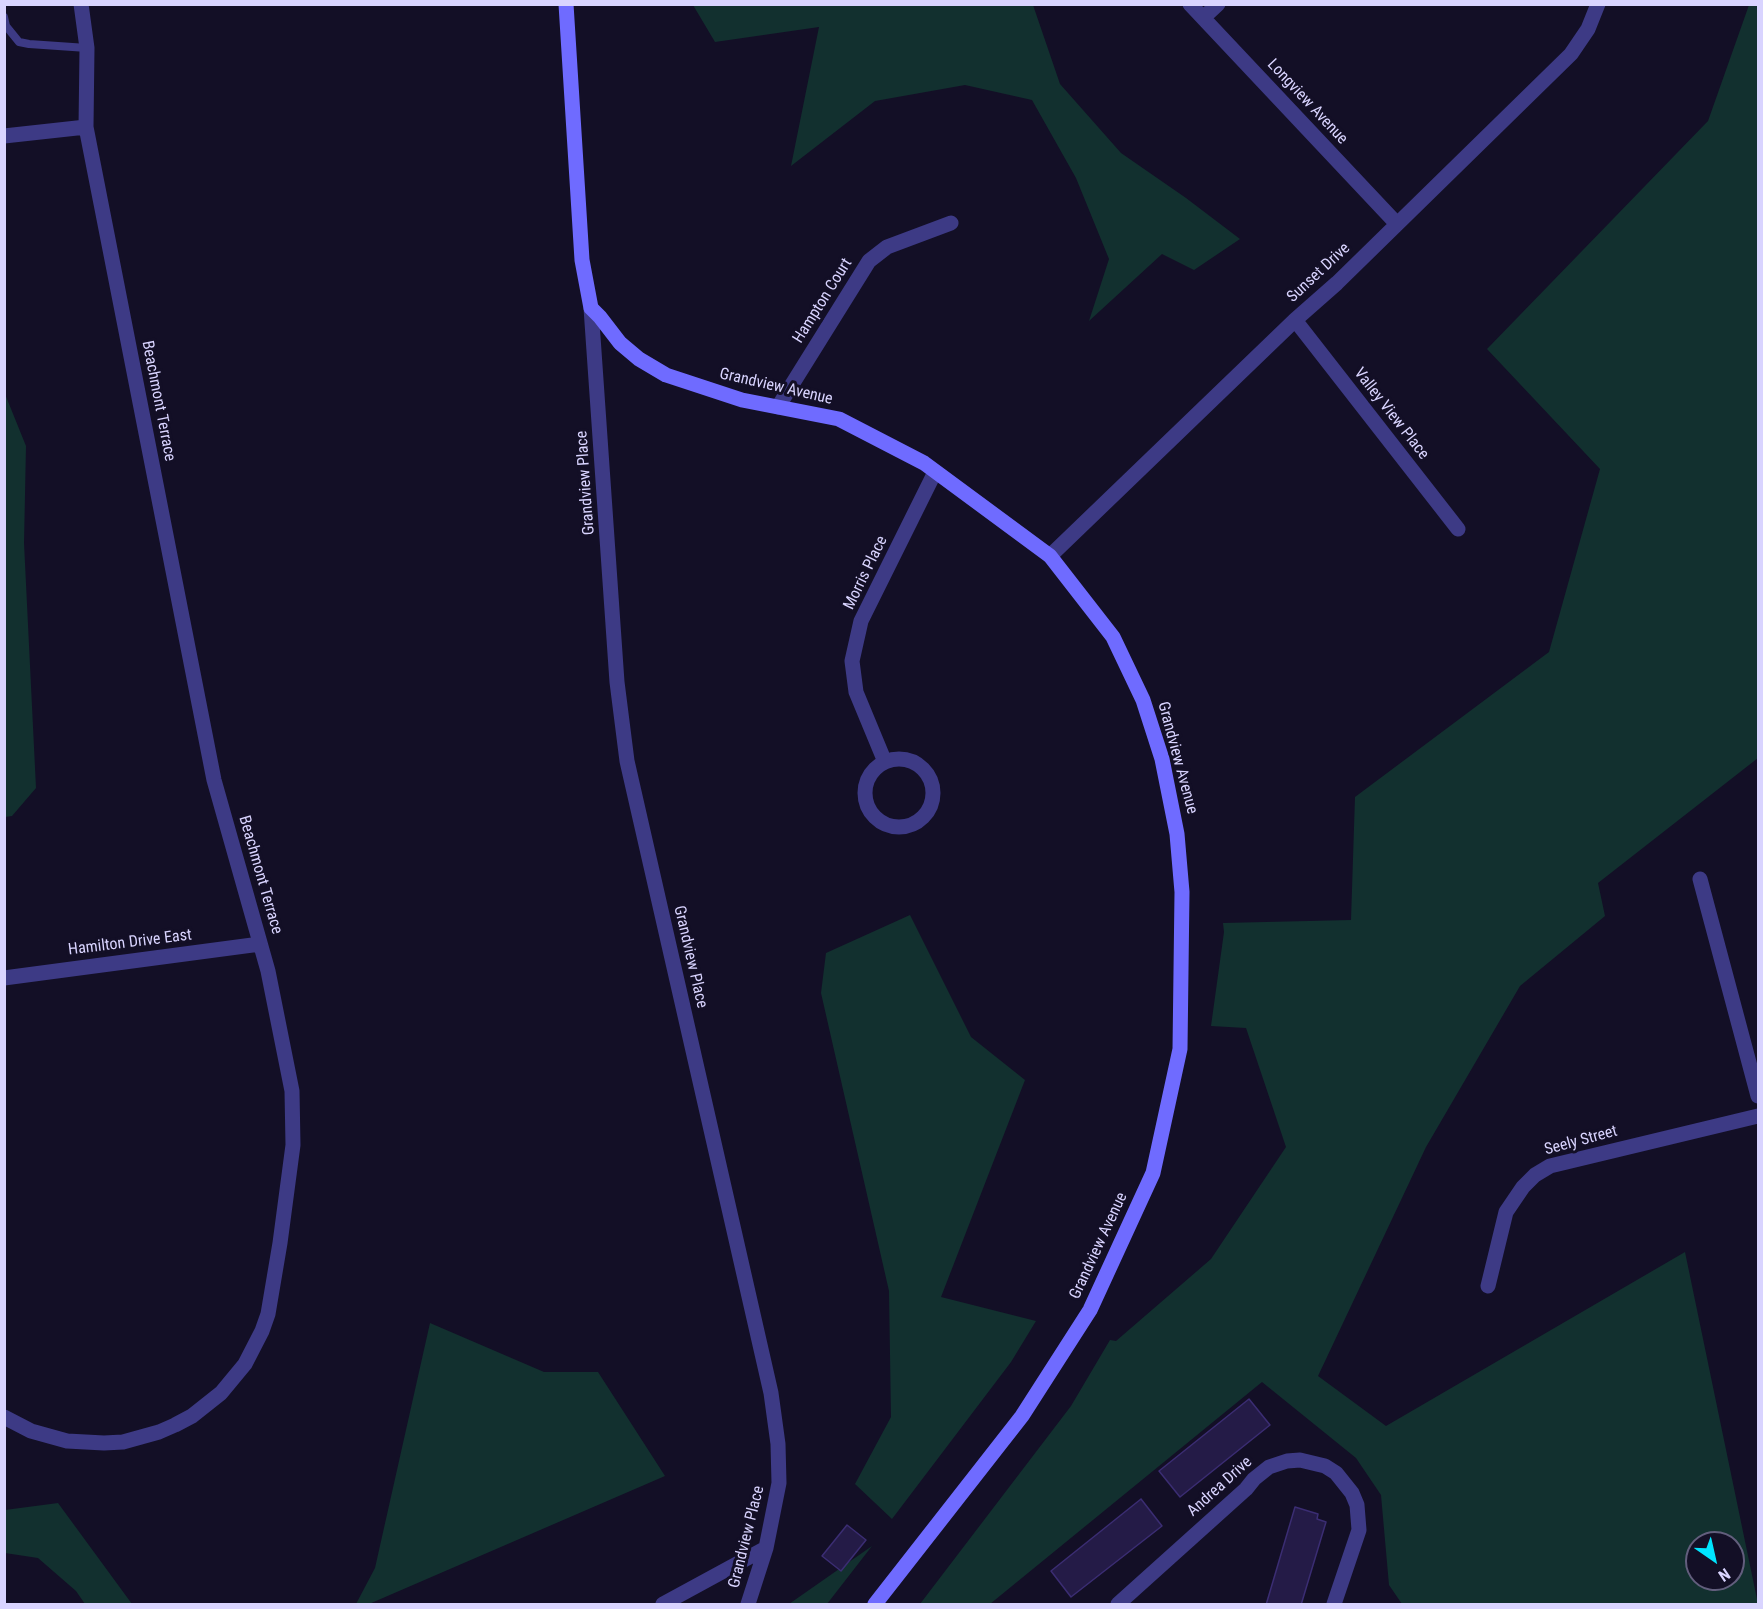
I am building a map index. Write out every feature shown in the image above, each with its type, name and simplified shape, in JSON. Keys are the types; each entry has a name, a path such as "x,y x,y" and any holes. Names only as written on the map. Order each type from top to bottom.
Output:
{"main road":[{"path":"566,4 582,260 591,309"},
{"name":"Grandview Avenue","path":"591,309 600,316 620,343 639,359 666,375 742,400 839,419 924,463 1050,556 1113,638 1143,700 1162,759 1178,834 1182,892 1180,1049 1153,1173 1090,1310 1022,1416 875,1605"}],"street":[{"name":"Beachmont Terrace","path":"4,1417 31,1431 67,1441 104,1443 141,1438 176,1425 207,1405 233,1379 262,1332 272,1296 293,1145 292,1091 268,971 214,780 86,127 87,48 81,4"},
{"name":"Longview Avenue","path":"1190,4 1397,224"},
{"path":"1203,18 1218,4"},
{"name":"Sunset Drive","path":"1050,556 1295,320 1337,283 1571,54 1588,29 1598,4"},
{"path":"4,136 86,127"},
{"name":"Hampton Court","path":"778,407 869,261 887,246 951,223"},
{"name":"Grandview Place","path":"591,309 617,682 627,761 771,1393 778,1444 779,1483 766,1548 748,1605"},
{"name":"Valley View Place","path":"1295,320 1458,529"},
{"name":"Morris Place","path":"885,762 856,692 852,661 861,621 935,472"},
{"path":"897,759 907,760 917,764 931,780 932,802 921,820 898,828 878,820 870,812 865,799 868,778 874,769 885,762 897,759"},
{"path":"1700,879 1758,1096"},
{"name":"Hamilton Drive East","path":"4,978 260,944"},
{"name":"Seely Street","path":"1488,1286 1506,1212 1523,1187 1535,1175 1550,1166 1758,1116"},
{"name":"Andrea Drive","path":"1118,1605 1269,1467 1287,1461 1300,1460 1325,1466 1336,1473 1352,1493 1357,1505 1359,1530 1334,1605"},
{"path":"663,1605 766,1548"}],"lane":[{"path":"4,17 6,26 19,42 87,48"}],"green space":[{"path":"693,5 1033,5 1060,84 1121,153 1240,239 1194,270 1162,254 1089,321 1109,259 1076,178 1032,100 965,85 875,101 791,166 819,27 715,42"},
{"path":"1749,5 1758,5 1758,758 1598,883 1605,916 1520,986 1426,1147 1318,1376 1386,1426 1685,1252 1743,1531 1685,1531 1685,1591 1745,1591 1745,1541 1758,1604 1402,1604 1389,1585 1381,1495 1356,1458 1262,1382 990,1604 920,1604 1071,1406 1110,1340 1116,1341 1211,1259 1286,1147 1246,1028 1211,1026 1224,932 1223,923 1351,920 1355,797 1549,652 1600,469 1487,349 1708,121"},
{"path":"5,394 26,446 24,543 36,788 12,816 5,817"},
{"path":"910,915 971,1037 1025,1080 941,1297 1036,1321 1011,1362 892,1519 855,1484 891,1417 889,1291 821,993 826,953"},
{"path":"430,1323 544,1372 598,1372 665,1476 369,1604 356,1604 375,1568"},
{"path":"58,1503 132,1604 85,1604 76,1591 38,1558 5,1553 5,1510"},
{"path":"872,1546 827,1604 789,1604"}],"building":[{"path":"1249,1399 1270,1425 1180,1497 1159,1471"},
{"path":"1141,1499 1162,1526 1071,1597 1051,1571"},
{"path":"1295,1507 1318,1514 1317,1519 1326,1522 1301,1605 1266,1605"},
{"path":"847,1525 866,1540 841,1571 822,1556"}]}
